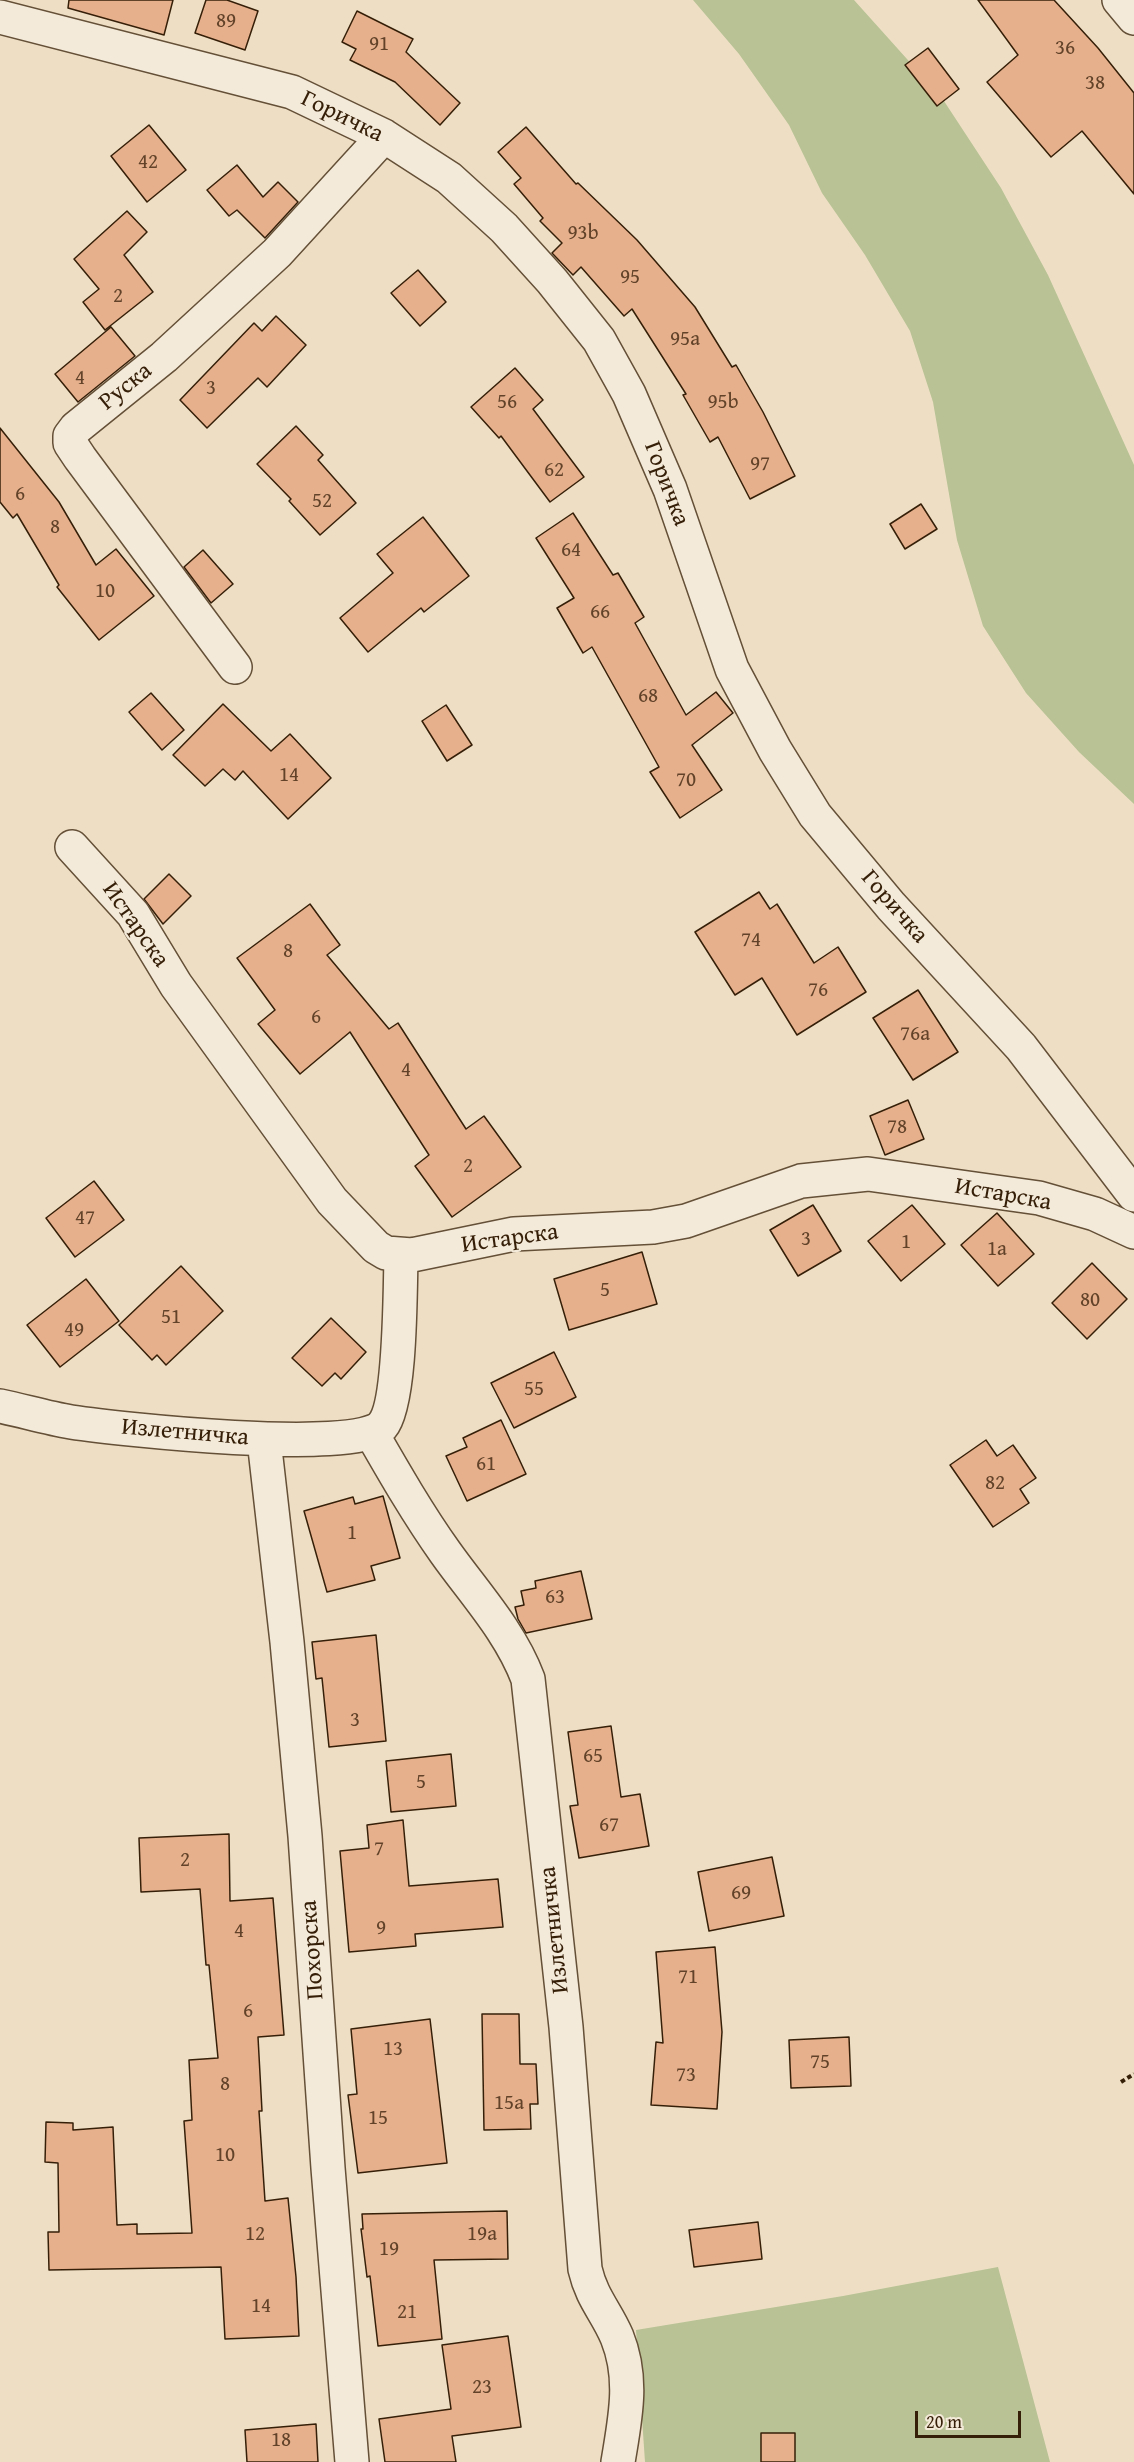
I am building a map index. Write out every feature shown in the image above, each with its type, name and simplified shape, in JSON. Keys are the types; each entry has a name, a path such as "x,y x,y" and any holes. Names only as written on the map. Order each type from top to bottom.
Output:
{"street":[{"path":"1119,0 1134,18"},
{"name":"Горичка","path":"0,17 292,92 384,136 449,178 504,228 552,281 599,340 629,394 670,489 732,669 815,815 891,906 1021,1047 1134,1195"},
{"name":"Руска","path":"235,667 80,458 70,443 70,436 76,428 164,357 277,253 384,136"},
{"name":"Истарска","path":"72,847 133,914 176,985 332,1201 376,1247 386,1253 401,1256 514,1234 653,1227 675,1223 801,1182 868,1174 1040,1198 1095,1214 1134,1232"},
{"path":"372,1434 382,1426 388,1415 393,1393 401,1256"},
{"name":"Излетничка","path":"0,1406 70,1422 156,1433 264,1440 354,1437 372,1434 422,1520 510,1640 528,1679 566,2027 585,2270 589,2289 616,2337 627,2371 628,2394 618,2462"},
{"name":"Похорска","path":"264,1440 287,1642 305,1836 327,2156 352,2462"}],"path":[{"path":"1120,2082 1134,2074"}],"green space":[{"path":"693,0 854,0 942,98 1001,188 1048,275 1134,465 1134,804 1079,752 1026,693 983,626 957,540 933,402 910,331 865,255 822,193 789,125 739,54"},
{"path":"998,2267 1050,2462 645,2462 636,2330 843,2296"}],"building":[{"path":"69,0 173,0 164,35 68,8"},
{"path":"206,0 227,0 258,11 245,50 195,33"},
{"path":"978,0 1054,0 1098,48 1134,93 1134,194 1082,131 1051,157 987,82 1018,55"},
{"path":"357,11 413,39 406,52 460,103 440,125 395,82 350,60 356,49 342,42"},
{"path":"928,48 959,89 937,106 905,65"},
{"path":"149,125 186,170 147,202 111,156"},
{"path":"526,127 576,184 578,183 637,240 695,307 732,367 736,365 795,476 750,499 718,437 710,442 683,395 686,394 632,309 624,316 581,267 573,275 552,253 562,243 540,221 543,218 514,184 521,178 498,152"},
{"path":"237,165 263,197 278,182 298,202 265,238 237,210 229,216 207,190"},
{"path":"127,211 147,232 124,255 153,292 105,330 83,302 99,289 74,259"},
{"path":"418,270 446,302 420,326 391,293"},
{"path":"276,316 306,345 267,387 258,378 207,428 180,400 254,323 262,331"},
{"path":"111,327 135,356 78,402 55,374"},
{"path":"515,368 543,400 533,409 584,477 550,502 501,436 499,438 471,407"},
{"path":"296,426 323,455 318,460 356,503 320,535 289,501 291,499 257,464"},
{"path":"0,428 59,502 96,565 116,549 154,596 99,640 57,587 59,585 17,514 13,518 0,502"},
{"path":"921,504 937,529 905,549 890,524"},
{"path":"573,513 613,575 618,573 644,617 635,623 686,715 716,692 733,713 692,745 722,790 680,818 650,772 659,767 592,647 583,653 557,608 574,598 536,538"},
{"path":"423,517 469,576 424,612 421,608 368,652 340,618 393,573 377,554"},
{"path":"203,550 233,584 211,603 184,567"},
{"path":"151,693 184,730 162,750 129,712"},
{"path":"223,704 271,751 290,734 331,778 288,819 243,771 235,780 223,769 205,786 173,755"},
{"path":"446,705 472,745 447,761 422,721"},
{"path":"169,874 191,896 163,924 144,899"},
{"path":"759,892 770,909 777,904 814,963 838,947 866,992 797,1035 762,978 735,995 695,932"},
{"path":"310,904 340,945 327,955 389,1029 398,1023 466,1129 484,1116 521,1167 452,1217 415,1166 429,1155 350,1032 300,1074 258,1024 275,1010 237,958"},
{"path":"918,990 958,1052 913,1080 873,1018"},
{"path":"908,1100 924,1139 885,1155 870,1116"},
{"path":"94,1181 124,1220 75,1257 46,1218"},
{"path":"813,1205 841,1251 798,1276 770,1230"},
{"path":"912,1205 945,1244 901,1281 868,1241"},
{"path":"997,1213 1034,1254 998,1286 961,1245"},
{"path":"642,1252 657,1304 569,1330 554,1279"},
{"path":"1092,1263 1127,1299 1087,1339 1052,1303"},
{"path":"181,1266 223,1311 166,1365 157,1355 152,1360 119,1325"},
{"path":"86,1279 119,1321 60,1367 27,1325"},
{"path":"331,1318 366,1352 341,1379 335,1373 322,1386 292,1358"},
{"path":"554,1352 576,1397 514,1428 491,1383"},
{"path":"501,1420 526,1474 467,1501 446,1456 467,1447 463,1438"},
{"path":"986,1440 997,1456 1013,1445 1036,1478 1020,1489 1029,1503 993,1527 950,1465"},
{"path":"383,1496 400,1558 371,1566 375,1580 327,1592 304,1511 353,1497 355,1504"},
{"path":"581,1571 592,1619 526,1633 518,1619 515,1607 524,1605 521,1591 536,1588 535,1581"},
{"path":"376,1635 386,1741 329,1747 322,1678 316,1679 312,1642"},
{"path":"611,1726 621,1797 640,1794 649,1846 579,1858 570,1806 578,1805 568,1732"},
{"path":"451,1754 456,1806 391,1812 386,1761"},
{"path":"403,1820 409,1886 498,1879 503,1927 415,1934 416,1946 349,1952 340,1851 369,1848 367,1825"},
{"path":"229,1834 230,1901 273,1898 284,2035 258,2037 262,2111 259,2111 265,2201 288,2198 299,2336 225,2339 221,2267 49,2270 48,2232 59,2232 58,2163 45,2162 46,2122 73,2123 73,2130 113,2127 117,2225 137,2224 137,2234 192,2233 184,2121 192,2120 189,2060 218,2058 209,1965 206,1965 200,1889 141,1892 139,1838"},
{"path":"772,1857 784,1916 709,1931 698,1872"},
{"path":"715,1947 722,2032 717,2109 651,2105 656,2042 663,2043 656,1952"},
{"path":"482,2014 519,2014 520,2064 536,2064 538,2104 530,2104 531,2129 484,2130"},
{"path":"430,2019 447,2163 358,2173 348,2095 357,2094 351,2029"},
{"path":"849,2037 851,2086 791,2088 789,2040"},
{"path":"507,2211 508,2259 434,2260 442,2339 378,2346 370,2276 367,2277 361,2229 363,2229 362,2214"},
{"path":"758,2222 762,2259 694,2267 689,2230"},
{"path":"508,2336 521,2427 452,2436 456,2462 385,2462 379,2419 451,2409 442,2345"},
{"path":"316,2424 318,2462 247,2462 245,2430"},
{"path":"761,2433 795,2433 795,2462 761,2462"}]}
